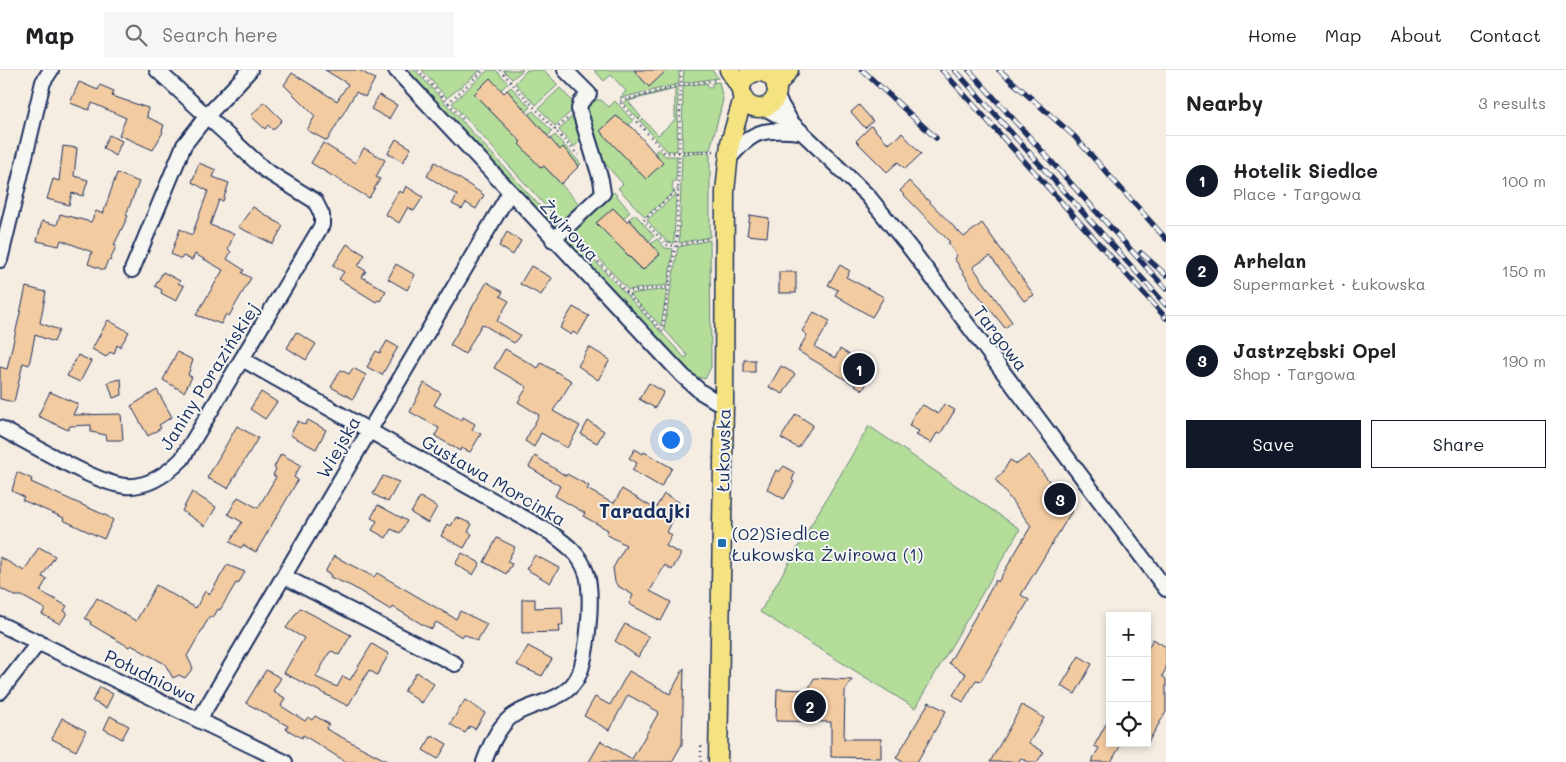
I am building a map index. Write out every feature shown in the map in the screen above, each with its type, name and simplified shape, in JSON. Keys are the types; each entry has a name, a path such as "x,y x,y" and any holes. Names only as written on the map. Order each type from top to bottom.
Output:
{"main road":[{"name":"Łukowska","path":"718,762 724,406 725,192 721,155 759,97 789,70"},
{"path":"757,72 772,78 759,97 744,80 757,72"},
{"path":"727,75 759,97"}],"street":[{"path":"1,255 44,82 51,70"},
{"path":"157,70 206,117"},
{"path":"132,270 184,145 206,117 250,70"},
{"name":"Żwirowa","path":"396,70 553,240 683,376 701,392 724,406"},
{"path":"553,240 599,199 603,193 603,187 579,109 581,102 589,94 565,70"},
{"name":"Targowa","path":"759,97 796,128 868,196 910,248 1166,589"},
{"name":"Janiny Porazińskiej","path":"0,428 101,479 125,486 150,482 169,472 182,459 322,225 322,215 315,201 265,170 206,117"},
{"path":"721,155 756,134 796,128"},
{"name":"Wiejska","path":"199,720 510,192"},
{"name":"Gustawa Morcinka","path":"242,359 552,533 574,550 586,572 591,597 584,662 576,680 559,696 525,709 504,723 484,762"},
{"path":"284,577 455,664"},
{"name":"Południowa","path":"0,624 285,762"},
{"path":"0,692 39,642"}],"path":[{"path":"418,70 448,103 484,70"},
{"path":"500,70 582,158"},
{"path":"568,227 662,331 676,246 681,70"},
{"path":"721,155 665,153 619,101 727,75"},
{"path":"678,189 644,220 666,245 676,246 713,237"},
{"path":"626,292 669,287"}],"green space":[{"path":"406,70 415,70 560,228 555,229"},
{"path":"422,70 481,70 447,98"},
{"path":"488,70 496,70 508,83 501,90 490,79 474,94 521,142 541,168 544,166 582,207 563,225 452,103"},
{"path":"503,70 523,70 512,79"},
{"path":"527,70 544,70 558,85 536,105 515,83"},
{"path":"594,70 634,70 649,87 665,70 679,70 679,84 620,98 626,91 611,75 604,81"},
{"path":"684,70 712,70 718,78 683,83"},
{"path":"719,82 723,100 710,150 682,151 683,86 707,83 708,87 712,87 712,83"},
{"path":"511,87 530,107 527,112 507,90"},
{"path":"678,87 677,151 667,151 640,121 643,119 658,135 675,120 675,89 628,101 641,117 639,119 623,103 625,101"},
{"path":"560,88 572,101 574,109 555,126 539,108"},
{"path":"596,100 601,100 609,107 615,101 633,121 628,126 616,116 600,131 646,178 663,163 655,152 659,149 665,156 677,156 676,181 673,181 672,190 675,191 645,217 618,188 623,184 600,158 585,110"},
{"path":"533,111 552,131 548,136 528,115"},
{"path":"576,112 583,138 574,147 559,130"},
{"path":"555,135 581,164 579,166 563,148 558,152 548,141"},
{"path":"710,153 710,237 679,243 682,154"},
{"path":"614,192 630,212 623,219 613,208 597,223 642,270 660,255 651,244 657,239 665,248 673,249 668,285 628,290 573,230"},
{"path":"676,194 674,243 667,242 647,220"},
{"path":"635,214 654,236 649,241 629,219"},
{"path":"569,233 685,358 688,356 664,329 678,247 710,240 711,367 705,379 698,377 696,379 565,240"},
{"path":"667,289 661,326 629,294"},
{"path":"869,426 1020,529 915,708 760,612"}],"building":[{"path":"325,70 359,70 375,79 365,97 356,92 327,141 307,130 315,116 284,85 292,73 337,101 348,84"},
{"path":"634,70 667,70 649,87"},
{"path":"490,78 504,93 507,90 560,150 563,147 579,166 561,184 544,166 541,168 519,144 521,142 474,94"},
{"path":"79,82 98,90 100,85 114,91 112,96 148,108 147,117 164,125 163,132 153,150 119,135 126,118 92,103 89,110 70,103"},
{"path":"379,95 397,105 389,119 371,109"},
{"path":"264,102 282,120 273,130 268,125 265,129 251,116"},
{"path":"859,105 873,121 865,128 851,112"},
{"path":"616,116 633,128 663,163 646,179 600,131"},
{"path":"871,126 889,144 902,133 921,154 905,169 898,162 887,172 856,141"},
{"path":"109,135 122,141 115,156 103,148"},
{"path":"396,139 411,148 403,162 388,153"},
{"path":"323,143 355,163 364,148 385,160 376,177 380,179 369,198 311,163"},
{"path":"63,146 77,148 74,176 88,180 83,196 72,193 69,205 47,199 53,179 59,181"},
{"path":"435,162 484,195 476,209 466,203 462,209 452,204 457,195 427,176"},
{"path":"199,163 216,170 213,177 229,183 223,201 219,200 210,225 234,234 228,249 231,252 227,259 244,270 242,273 251,278 229,316 226,314 221,324 196,315 223,270 195,254 192,260 183,256 181,259 171,254 180,229 192,235 208,191 192,182"},
{"path":"117,173 139,182 126,215 128,216 114,245 116,246 110,261 108,260 104,270 88,264 92,252 61,240 59,246 37,241 42,221 57,225 60,214 91,222 96,211 103,214"},
{"path":"909,181 964,237 982,223 1034,295 1024,301 990,256 973,267 1012,322 1005,328 972,287 954,258 957,256 948,243 950,242 900,191"},
{"path":"406,186 423,197 414,211 408,207 399,223 385,214 399,191 403,193"},
{"path":"253,207 283,226 273,244 238,227"},
{"path":"613,208 627,222 629,219 660,254 643,270 596,223"},
{"path":"750,215 769,218 767,237 747,235"},
{"path":"507,232 521,241 513,255 499,246"},
{"path":"347,244 365,255 358,266 366,271 362,277 386,291 380,301 376,302 339,279 344,272 333,266"},
{"path":"396,264 415,275 407,290 388,279"},
{"path":"840,265 850,271 846,277 884,297 872,317 835,295 838,290 828,285"},
{"path":"531,266 552,278 541,295 520,284"},
{"path":"163,272 180,281 178,283 184,286 176,301 161,293 162,290 155,286"},
{"path":"779,272 796,272 796,293 779,293"},
{"path":"487,282 503,292 500,296 509,301 497,321 520,335 514,343 482,324 465,354 450,345"},
{"path":"26,287 46,292 40,323 59,330 54,342 35,335 29,365 23,363 14,402 0,399 0,367 7,369"},
{"path":"573,307 589,316 578,335 573,332 571,335 560,328"},
{"path":"814,312 830,321 815,347 835,358 840,349 874,370 863,390 798,351 807,335 802,331"},
{"path":"108,320 129,332 120,347 117,345 114,354 110,352 106,357 92,349"},
{"path":"296,332 316,344 306,360 287,348"},
{"path":"387,341 398,347 382,375 367,367 376,351 380,353"},
{"path":"589,347 610,360 598,380 578,366"},
{"path":"505,349 538,368 541,363 572,381 553,411 580,426 567,448 541,433 534,447 525,441 539,415 518,402 527,387 494,368"},
{"path":"177,352 193,360 188,375 192,377 184,392 163,380"},
{"path":"78,355 91,361 80,382 67,376"},
{"path":"744,360 755,360 755,372 744,372"},
{"path":"781,366 795,374 783,394 769,387"},
{"path":"353,368 366,375 353,399 331,387 341,370 349,374"},
{"path":"121,379 122,395 113,398 108,382"},
{"path":"424,383 441,393 434,405 461,420 463,417 475,424 472,430 481,434 470,452 461,448 460,451 435,436 439,428 410,412"},
{"path":"649,383 664,392 655,408 639,399"},
{"path":"157,390 172,417 159,425 161,428 148,436 131,406"},
{"path":"50,392 78,404 73,415 121,414 123,440 107,440 106,435 91,432 91,425 70,426 68,430 38,416"},
{"path":"261,392 277,402 265,419 250,409"},
{"path":"944,404 955,410 940,434 937,433 931,443 916,435 919,431 909,426 915,412 923,405 938,414"},
{"path":"796,414 813,425 798,448 781,438"},
{"path":"308,420 326,430 316,449 290,435 298,421 305,425"},
{"path":"588,421 604,431 597,443 581,434"},
{"path":"237,426 258,438 228,488 207,478"},
{"path":"635,449 672,468 661,487 632,470 637,463 629,458"},
{"path":"281,454 301,465 294,477 298,480 256,552 243,545 241,548 230,542 242,522 228,514 238,497 258,508 276,477 273,475 276,469 274,467"},
{"path":"1029,455 1072,511 1021,595 1029,600 981,681 976,680 963,702 953,695 966,674 949,663 996,580 998,582 1031,526 995,479 1001,475 1010,460 1017,464"},
{"path":"535,456 566,476 567,474 589,486 587,489 612,503 615,502 622,489 655,509 664,494 679,502 667,532 672,535 666,546 681,554 672,570 665,565 650,591 671,602 661,621 629,604 633,595 615,582 613,568 626,545 606,534 608,530 583,516 585,513 555,496 560,486 529,467"},
{"path":"784,466 795,473 792,480 794,482 784,499 767,489 776,470 779,472"},
{"path":"17,472 32,479 31,482 113,520 104,539 63,520 64,518 22,500 24,497 12,491"},
{"path":"383,476 399,482 388,502 373,494"},
{"path":"192,492 216,507 205,526 182,511"},
{"path":"420,497 437,507 428,523 411,513"},
{"path":"378,505 407,521 400,533 391,529 386,538 372,530 377,521 371,518"},
{"path":"456,517 472,524 468,532 472,534 464,548 441,536 447,524 451,526"},
{"path":"497,538 515,547 507,562 512,564 506,574 484,562"},
{"path":"39,547 55,556 42,577 47,579 40,591 67,606 64,611 67,613 60,624 42,614 45,609 22,596 15,596 0,588 0,557 24,571"},
{"path":"462,553 480,563 473,575 455,564"},
{"path":"535,555 559,568 550,583 526,569"},
{"path":"334,556 374,577 377,573 456,619 460,611 487,624 477,641 464,634 462,637 436,622 432,629 425,626 393,607 391,610 351,586 330,577 331,575 325,572"},
{"path":"227,565 245,572 220,610 218,609 213,618 210,616 187,656 193,668 185,678 179,675 173,678 165,664 131,645 129,647 90,624 91,622 85,618 97,598 136,621 156,585 196,608 205,591 210,594"},
{"path":"522,599 535,599 535,608 562,607 563,625 559,625 560,632 522,633"},
{"path":"300,608 351,635 339,655 332,651 329,653 316,677 337,687 343,676 350,680 372,644 389,654 377,675 369,670 348,706 284,673 304,638 286,628"},
{"path":"625,624 649,637 638,657 615,641"},
{"path":"1153,639 1166,647 1166,669 1162,676 1166,679 1166,712 1151,737 1151,657 1151,643"},
{"path":"528,646 552,659 542,676 517,665"},
{"path":"1079,656 1092,664 1075,694 1061,686"},
{"path":"684,668 682,744 672,762 589,762 601,741 632,759 659,712 628,695 609,730 584,716 595,697 610,705 629,671 670,694"},
{"path":"266,670 281,678 273,691 285,698 281,706 305,721 308,717 312,720 315,716 329,724 326,729 389,762 346,762 303,735 302,738 286,729 288,726 246,703"},
{"path":"417,672 434,684 422,703 404,691"},
{"path":"814,678 852,680 845,691 844,739 881,739 881,758 831,757 831,722 776,721 777,689 808,690"},
{"path":"100,687 113,694 106,708 92,701"},
{"path":"465,700 485,713 475,729 470,726 465,733 450,724"},
{"path":"929,702 946,711 917,762 903,762 896,758"},
{"path":"1022,705 1044,718 1029,743 1044,752 1037,762 1028,762 1021,758 1018,762 990,762"},
{"path":"110,716 129,726 122,739 104,729"},
{"path":"62,718 86,731 76,751 52,739"},
{"path":"1106,724 1106,747 1120,747 1111,762 1091,762 1099,748 1094,746"},
{"path":"432,735 447,744 438,759 423,750"}],"railway":[{"path":"862,70 936,138"},
{"path":"942,70 1166,318"},
{"path":"955,70 1166,305"},
{"path":"969,70 1166,289"},
{"path":"999,70 1074,136 1166,239"},
{"path":"1141,253 1166,275"}],"place":[{"name":"Hotelik Siedlce","path":"859,369"},
{"name":"Jastrzębski Opel","path":"1060,499"},
{"name":"(02)Siedlce Łukowska Żwirowa (1)","path":"722,543"},
{"name":"Arhelan","path":"810,706"}],"district":[{"name":"Taradajki","path":"645,510"}]}
